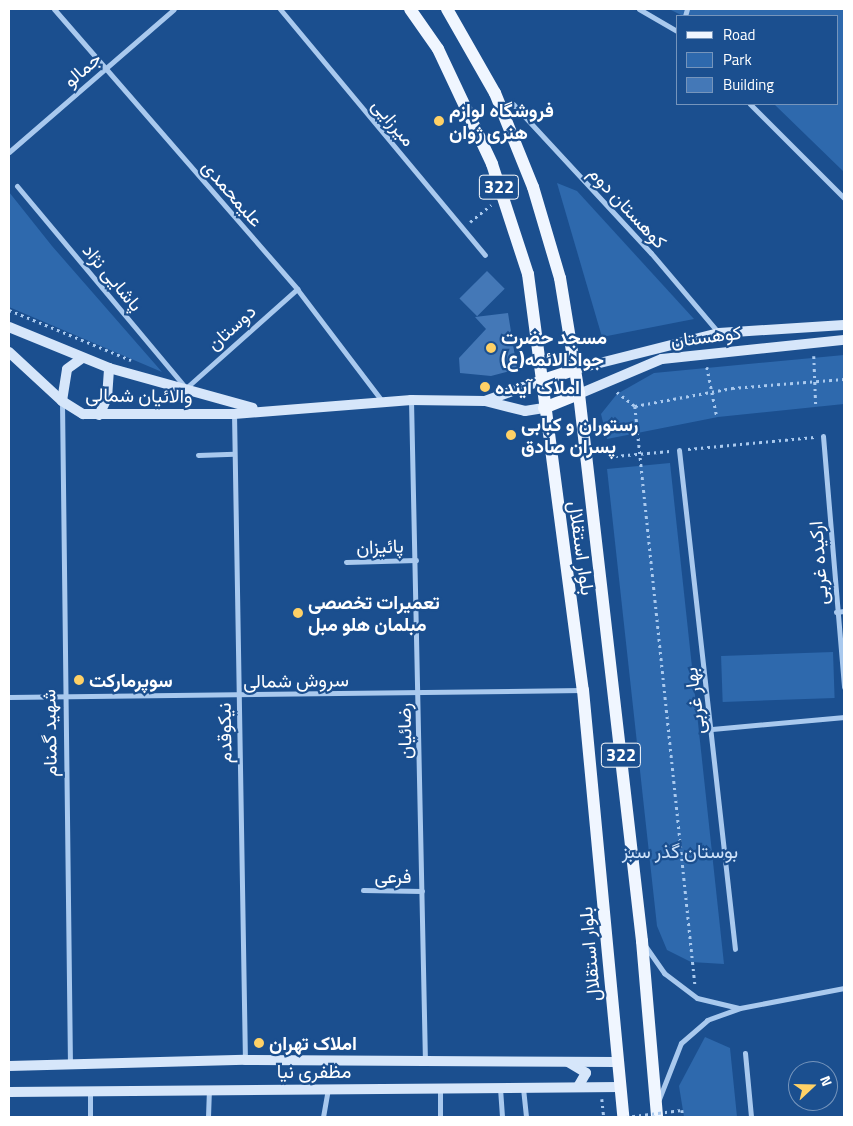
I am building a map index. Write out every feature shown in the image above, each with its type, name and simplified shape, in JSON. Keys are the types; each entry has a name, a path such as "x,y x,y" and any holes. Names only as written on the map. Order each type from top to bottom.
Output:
{"main road":[{"name":"بلوار استقلال","path":"410,9 438,49 502,196 528,274 540,381 583,690 624,1117"},
{"name":"بلوار استقلال","path":"447,9 495,94 533,187 560,278 579,394 642,941 657,1112"},
{"name":"کوهستان","path":"576,369 718,332 844,325"},
{"name":"والائیان شمالی","path":"9,327 109,368 186,388 234,409"},
{"path":"718,332 730,349"},
{"name":"کوهستان","path":"579,394 662,359 730,349 844,340"},
{"name":"والائیان شمالی","path":"9,352 62,401 83,414 261,409 410,400 485,402 507,409 544,408"},
{"path":"62,401 67,370 82,358"},
{"path":"99,415 107,398 109,368"},
{"path":"540,381 576,369"},
{"name":"والائیان شمالی","path":"485,402 540,381"},
{"path":"544,408 579,394"},
{"name":"مظفری نیا","path":"9,1066 245,1060 618,1062"},
{"path":"566,1062 586,1073 578,1088"},
{"name":"مظفری نیا","path":"9,1092 620,1087"}],"street":[{"name":"علیمحمدی","path":"54,9 297,289 383,402"},
{"name":"جمالو","path":"9,152 174,9"},
{"name":"میرزایی","path":"280,9 485,255"},
{"path":"639,9 676,30"},
{"name":"کوهستان دوم","path":"513,104 651,253 718,332"},
{"path":"751,105 844,198"},
{"name":"پاشایی نژاد","path":"17,186 186,388"},
{"name":"دوستان","path":"186,388 297,289"},
{"name":"رضائیان","path":"410,400 416,560 425,1061"},
{"name":"شهید گمنام","path":"62,401 63,698 70,1064"},
{"name":"نیکوقدم","path":"234,409 245,1060"},
{"name":"ارکیده غربی","path":"823,436 836,612 844,687"},
{"name":"بهار غربی","path":"679,450 712,729 735,949"},
{"path":"198,455 234,454"},
{"name":"پائیزان","path":"346,562 416,560"},
{"path":"836,612 844,611"},
{"name":"سروش شمالی","path":"9,697 239,696 583,690"},
{"path":"712,729 844,717"},
{"name":"فرعی","path":"363,890 422,891"},
{"path":"642,941 664,973 697,998 740,1008"},
{"path":"657,1112 681,1043 707,1020 740,1008 844,988"},
{"path":"745,1053 751,1117"},
{"path":"323,1117 328,1088"},
{"path":"500,1088 502,1117"},
{"path":"524,1088 526,1117"},
{"path":"440,1089 440,1117"},
{"path":"208,1117 209,1090"},
{"path":"90,1091 90,1117"}],"path":[{"path":"463,228 502,196"},
{"path":"9,310 133,361"},
{"path":"814,341 816,407"},
{"path":"704,352 718,417"},
{"path":"604,382 635,406 713,392 844,379"},
{"path":"635,406 637,454 697,998"},
{"path":"615,456 823,436"},
{"path":"600,1087 604,1117"},
{"path":"624,1117 682,1110 683,1117"}],"green space":[{"path":"669,9 844,9 844,172 775,105 838,105 838,15 681,15"},
{"path":"557,183 577,191 694,319 602,337"},
{"path":"9,192 52,246 162,372 9,307"},
{"path":"844,355 844,404 718,417 607,439 601,414 617,394 654,373"},
{"name":"بوستان گذر سبز","path":"670,463 724,964 691,962 667,950 657,926 607,469"},
{"path":"833,652 835,698 723,702 721,656"},
{"path":"705,1037 730,1048 737,1117 684,1117 679,1086"}],"building":[{"path":"487,271 505,289 477,316 459,299"},
{"name":"مسجد حضرت جوادالائمه(ع)","path":"508,313 517,369 491,376 460,373 459,358 486,329 475,317"}],"place":[{"name":"فروشگاه لوازم هنری ژوان","path":"439,121"},
{"name":"مسجد حضرت جوادالائمه(ع)","path":"491,348"},
{"name":"املاک آینده","path":"485,387"},
{"name":"رستوران و کبابی پسران صادق","path":"511,435"},
{"name":"تعمیرات تخصصی مبلمان هلو مبل","path":"298,613"},
{"name":"سوپرمارکت","path":"79,680"},
{"name":"املاک تهران","path":"259,1043"}]}
